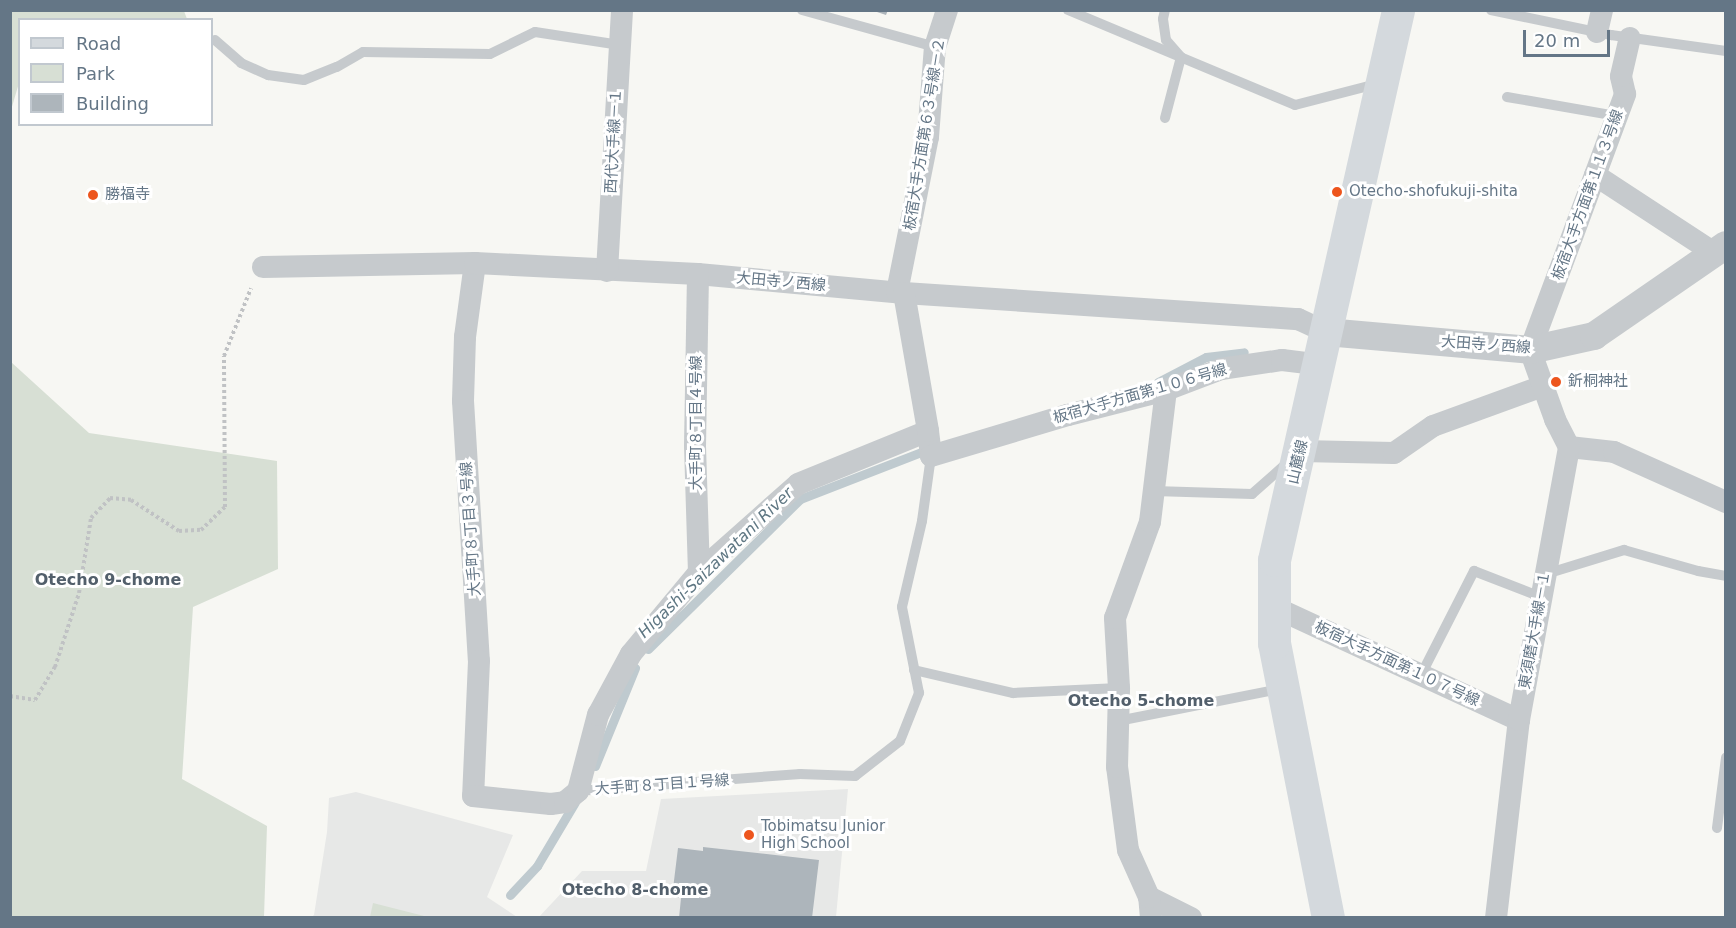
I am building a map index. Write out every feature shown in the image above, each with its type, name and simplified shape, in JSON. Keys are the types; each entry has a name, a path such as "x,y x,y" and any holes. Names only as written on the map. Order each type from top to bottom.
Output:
{"main road":[{"name":"山麓線","path":"1328,918 1274,643 1274,560 1320,365 1312,326 1383,82 1398,10"}],"street":[{"name":"西代大手線－１","path":"607,271 622,10"},
{"name":"板宿大手方面第６３号線－２","path":"929,443 901,293 928,138 935,47 947,10"},
{"name":"板宿大手方面第１１３号線","path":"1530,350 1625,94 1621,76 1630,38"},
{"path":"1595,175 1720,249"},
{"name":"大田寺ノ西線","path":"263,267 475,263 698,274 901,293 1312,326 1530,350 1594,336 1720,249"},
{"name":"大手町８丁目３号線","path":"473,796 479,661 463,401 465,337 475,263"},
{"name":"大手町８丁目４号線","path":"698,274 695,446 699,572"},
{"path":"1530,350 1569,447 1614,452 1724,499"},
{"name":"板宿大手方面第１０６号線","path":"578,791 598,715 631,654 699,572 798,484 929,443 1068,415 1166,390 1221,369 1282,360 1320,365"},
{"path":"1300,451 1394,453 1433,426 1543,386"},
{"path":"1166,390 1150,522 1115,618 1119,688 1117,767 1128,850 1150,907 1191,918"},
{"name":"東須磨大手線－１","path":"1496,918 1519,720 1569,447"},
{"name":"板宿大手方面第１０７号線","path":"1274,607 1519,720"},
{"name":"大手町８丁目１号線","path":"473,796 551,804 566,802 578,791"}],"lane":[{"path":"802,10 935,47"},
{"path":"1068,10 1295,105 1383,82"},
{"path":"1165,10 1163,19 1166,40 1181,57"},
{"path":"1491,10 1599,21 1630,38 1725,51"},
{"path":"215,40 241,63 268,75 304,80 337,68 363,52 490,54 535,32 620,45"},
{"path":"1165,118 1181,57"},
{"path":"1507,97 1617,116"},
{"name":"板宿大手方面第６３号線－２","path":"855,776 900,741 919,693 902,607 922,521 929,443"},
{"path":"1154,491 1252,494 1300,451"},
{"path":"1545,574 1624,550 1698,571 1725,576"},
{"path":"1421,675 1474,571 1541,597"},
{"path":"914,670 1013,693 1119,688"},
{"path":"1118,721 1283,688"},
{"path":"1718,828 1725,758"},
{"name":"大手町８丁目１号線","path":"578,791 800,774 855,776"}],"path":[{"path":"10,696 35,700 56,667 79,593 91,518 110,498 131,500 179,531 201,530 225,507 224,356 246,296 263,267"}],"shaded area":[{"name":"Tobimatsu Junior High School","path":"848,789 836,917 538,918 582,871 646,871 661,799"},
{"path":"356,792 513,835 487,897 517,917 310,918 314,915 327,832 329,798"}],"green space":[{"path":"11,10 184,11 187,18 18,18 18,86 11,110"},
{"path":"11,362 89,433 277,461 278,569 193,607 182,779 267,826 264,917 11,917"},
{"path":"373,903 428,917 370,917"}],"building":[{"path":"871,10 888,10 886,15"},
{"path":"703,847 819,860 812,918 679,918 681,898 672,897 678,848 703,851"}],"waterway":[{"name":"Higashi-Saizawatani River","path":"1158,382 1206,357 1244,352"},
{"name":"Higashi-Saizawatani River","path":"648,649 800,499 929,449"},
{"name":"Higashi-Saizawatani River","path":"595,766 635,668"},
{"name":"Higashi-Saizawatani River","path":"510,895 537,866 575,802"}],"place":[{"name":"Otecho-shofukuji-shita","path":"1337,192"},
{"name":"勝福寺","path":"93,195"},
{"name":"釿桐神社","path":"1556,382"},
{"name":"Tobimatsu Junior High School","path":"749,835"}],"district":[{"name":"Otecho 9-chome","path":"108,580"},
{"name":"Otecho 5-chome","path":"1141,701"},
{"name":"Otecho 8-chome","path":"635,890"}]}
